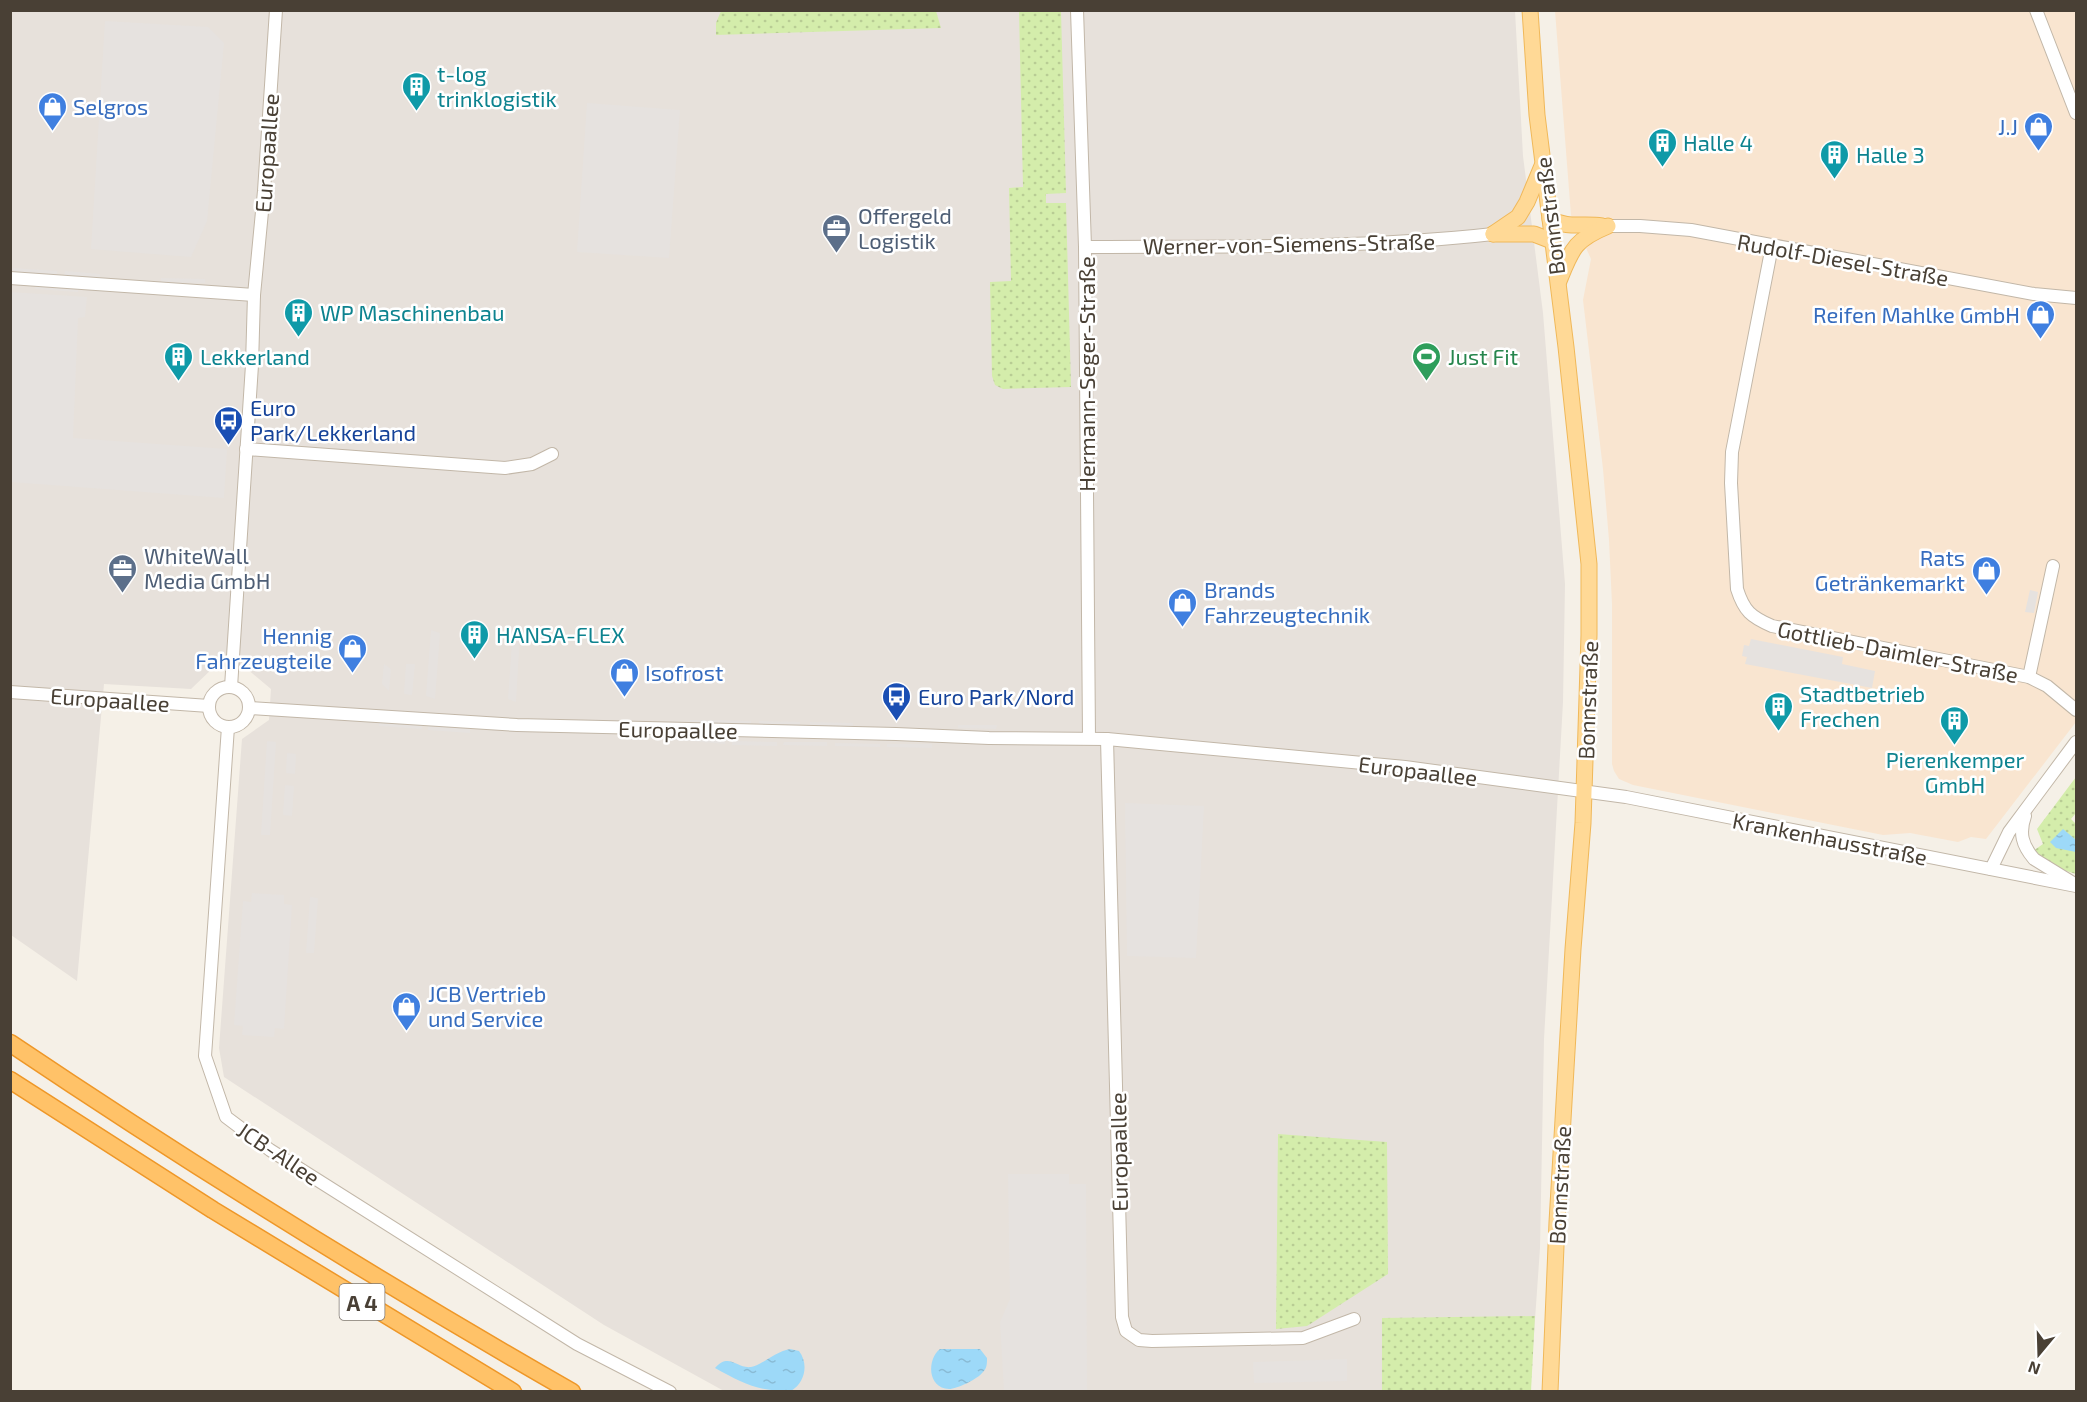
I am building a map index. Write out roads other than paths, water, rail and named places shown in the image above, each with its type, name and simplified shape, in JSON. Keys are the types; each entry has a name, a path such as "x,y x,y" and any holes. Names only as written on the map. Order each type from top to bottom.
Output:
{"highway":[{"name":"A 4","path":"10,1043 291,1226 572,1392"},
{"name":"A 4","path":"10,1080 213,1210 513,1392"}],"main road":[{"name":"Bonnstraße","path":"1530,10 1532,63 1589,564 1584,791 1557,1222 1550,1392"},
{"path":"1493,234 1518,217 1543,164"},
{"path":"1550,219 1566,226 1590,224 1608,226"},
{"path":"1558,284 1576,244 1589,234 1608,226"},
{"path":"1493,234 1534,234 1552,241"}],"street":[{"name":"Europaallee","path":"231,687 252,364 254,296 264,191 276,10"},
{"name":"Hermann-Seger-Straße","path":"1077,10 1085,247 1089,738"},
{"path":"2036,10 2072,90 2076,113"},
{"name":"Rudolf-Diesel-Straße","path":"1608,226 1691,230 2034,294 2076,298"},
{"name":"Werner-von-Siemens-Straße","path":"1085,247 1319,245 1439,240 1493,234"},
{"name":"Gottlieb-Daimler-Straße","path":"1772,246 1732,452 1731,483 1737,589 1742,605 1755,619 1772,626 2029,677 2047,686 2076,710"},
{"path":"10,278 254,296"},
{"path":"246,449 505,468 532,464 552,454"},
{"name":"Gottlieb-Daimler-Straße","path":"2029,677 2053,566"},
{"path":"231,687 244,694 249,708 240,724 228,727 214,720 209,706 210,699 218,690 231,687"},
{"name":"Europaallee","path":"10,692 209,706"},
{"name":"Europaallee","path":"249,708 510,725 1107,739 1405,767 1584,791"},
{"name":"JCB-Allee","path":"228,727 205,1056 226,1117 270,1150 577,1344 670,1392"},
{"name":"Europaallee","path":"1107,739 1122,1317 1126,1331 1139,1340 1152,1341 1303,1338 1354,1319"},
{"path":"1991,870 2009,832 2076,742"},
{"name":"Krankenhausstraße","path":"1584,791 1626,797 2076,886"},
{"name":"Krankenhausstraße","path":"2028,807 2021,828 2025,848 2034,859 2076,886"}],"water":[{"path":"2063,829 2076,840 2076,852 2056,848 2050,842"},
{"path":"790,1349 799,1351 805,1367 800,1383 791,1391 751,1386 715,1368 725,1361 746,1367 755,1366"},
{"path":"940,1349 980,1349 987,1358 986,1367 977,1378 962,1385 953,1389 942,1387 936,1384 931,1372 933,1359"}],"place":[{"name":"t-log trinklogistik","path":"416,112"},
{"name":"Selgros","path":"52,132"},
{"name":"J.J","path":"2039,152"},
{"name":"Halle 4","path":"1662,168"},
{"name":"Halle 3","path":"1835,180"},
{"name":"Offergeld Logistik","path":"837,254"},
{"name":"WP Maschinenbau","path":"299,338"},
{"name":"Reifen Mahlke GmbH","path":"2041,340"},
{"name":"Lekkerland","path":"179,382"},
{"name":"Just Fit","path":"1427,382"},
{"name":"Euro Park/Lekkerland","path":"229,446"},
{"name":"WhiteWall Media GmbH","path":"123,594"},
{"name":"Rats Getränkemarkt","path":"1986,596"},
{"name":"Brands Fahrzeugtechnik","path":"1183,628"},
{"name":"HANSA-FLEX","path":"475,660"},
{"name":"Hennig Fahrzeugteile","path":"353,674"},
{"name":"Isofrost","path":"624,698"},
{"name":"Euro Park/Nord","path":"897,722"},
{"name":"Stadtbetrieb Frechen","path":"1779,732"},
{"name":"Pierenkemper GmbH","path":"1955,746"},
{"name":"JCB Vertrieb und Service","path":"407,1032"}]}
